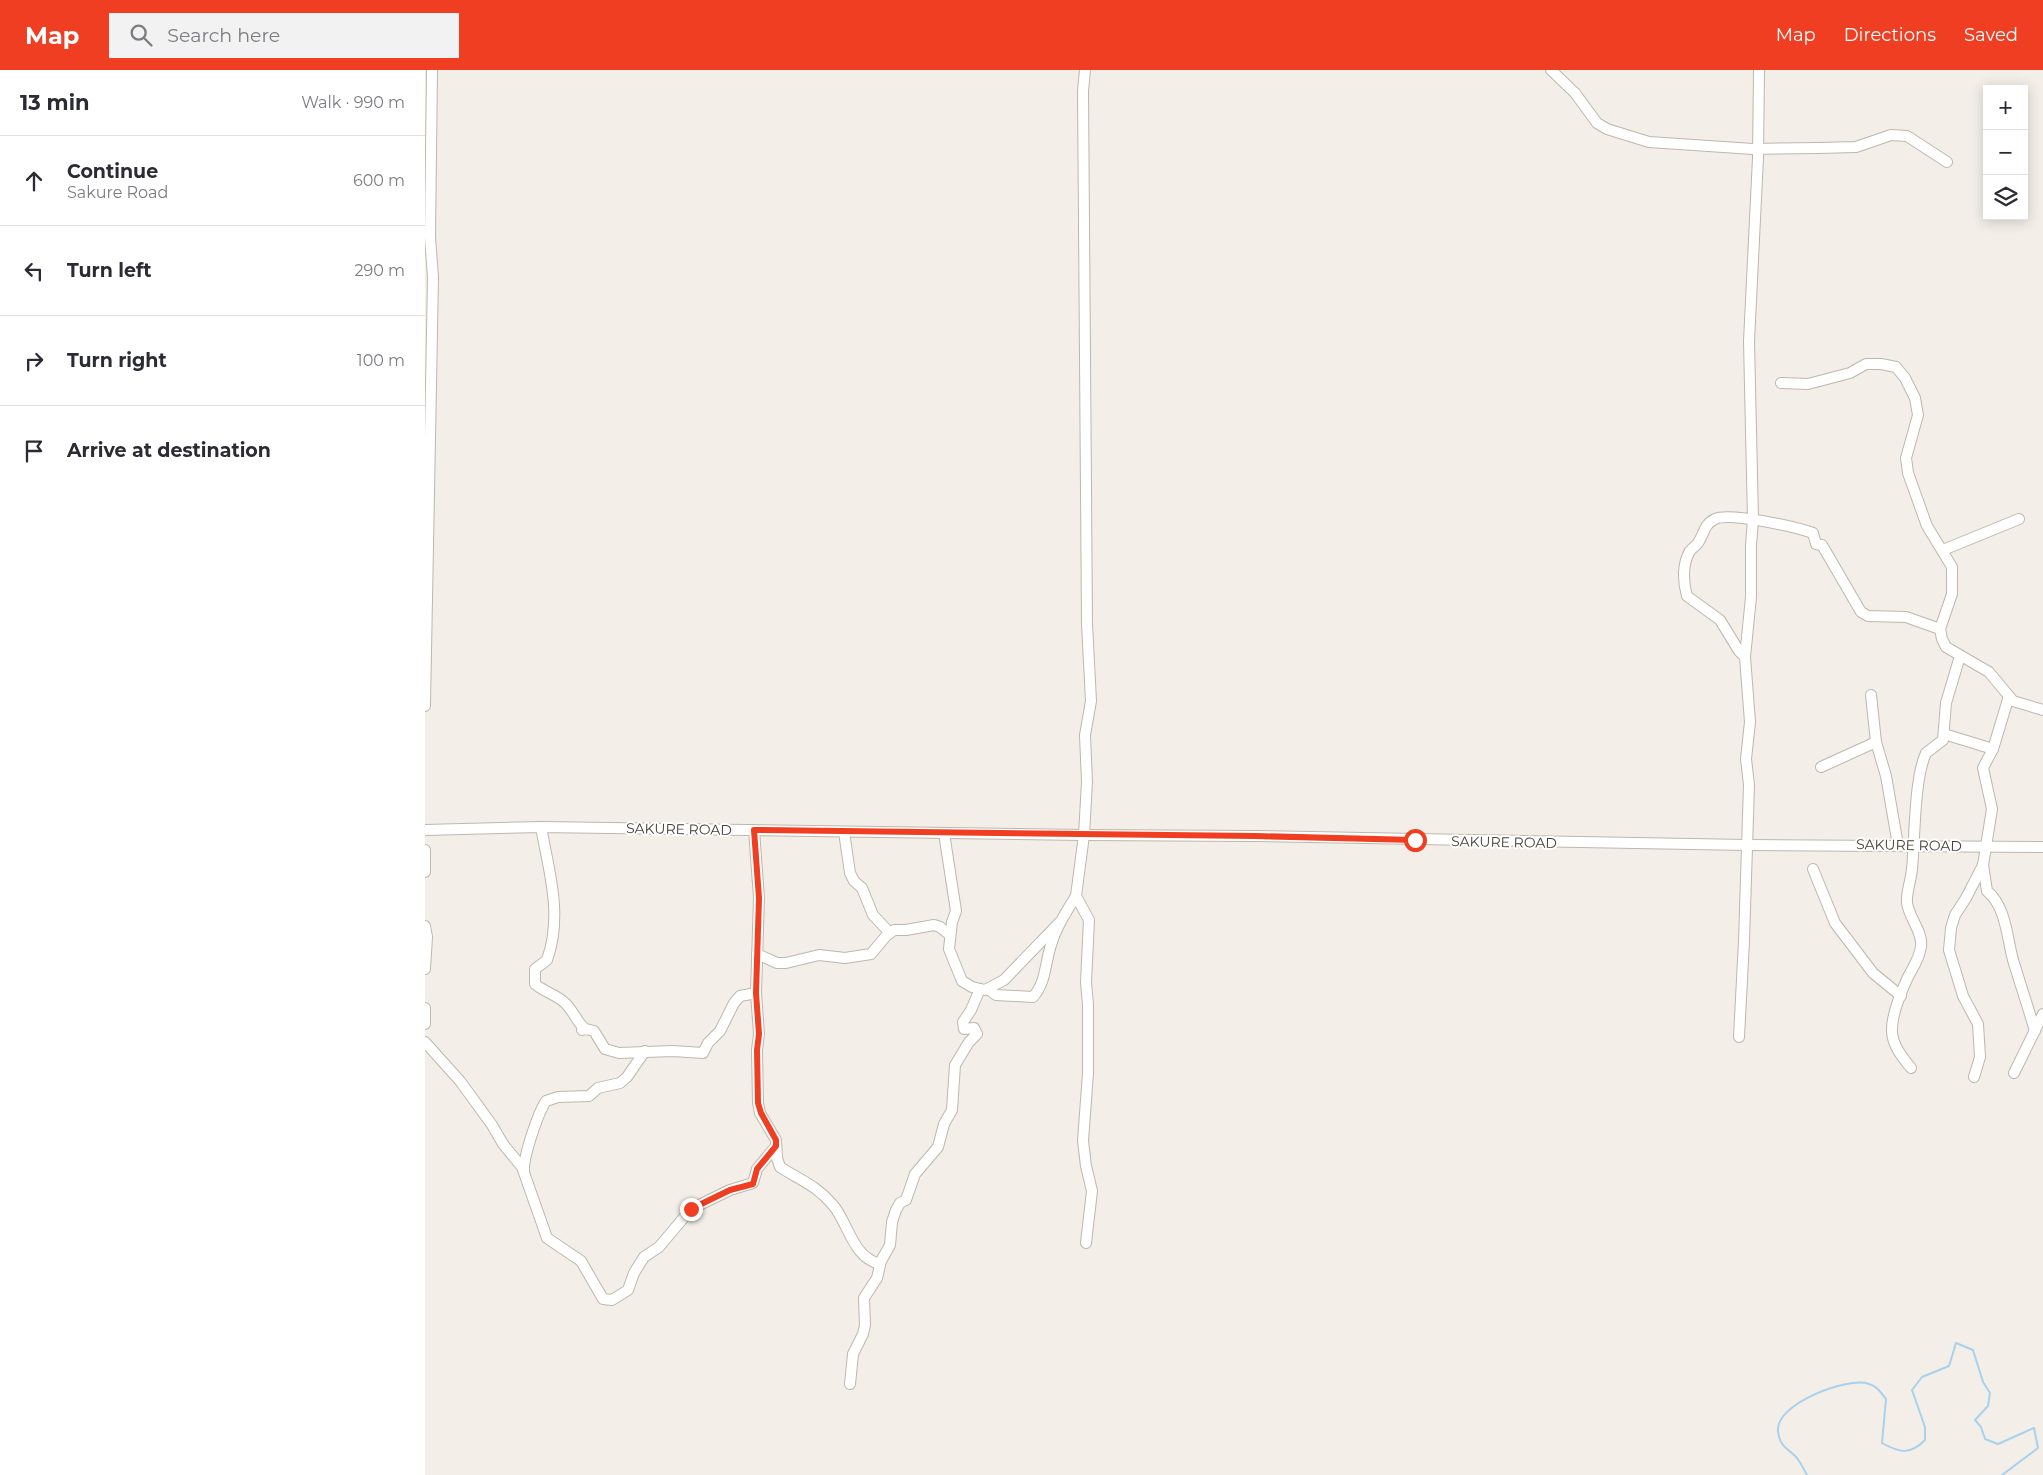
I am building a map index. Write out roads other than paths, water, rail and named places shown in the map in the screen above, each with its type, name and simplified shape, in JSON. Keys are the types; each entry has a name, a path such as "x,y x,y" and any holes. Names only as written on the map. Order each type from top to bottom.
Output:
{"street":[{"path":"425,706 433,277 430,237 433,70"},
{"path":"944,833 956,911 952,922 949,949 962,981 995,995 1033,997 1041,986 1051,943 1076,896 1084,835 1087,782 1085,735 1091,701 1087,615 1083,101 1085,70"},
{"path":"1551,70 1575,93 1597,123 1607,130 1649,142 1758,148 1856,147 1891,135 1907,136 1947,162"},
{"path":"1739,1037 1745,941 1749,785 1747,759 1750,722 1745,657 1751,597 1753,520 1749,341 1758,148 1759,70"},
{"path":"1781,383 1808,384 1850,373 1866,364 1896,367 1905,378 1915,398 1918,416 1906,458 1908,473 1927,526 1952,567 1952,594 1940,629 1946,647 1989,672 2013,701 2043,710"},
{"path":"1745,657 1739,651 1720,620 1687,596 1683,581 1690,552 1699,542 1704,528 1714,519 1724,516 1753,520 1813,533 1816,544 1822,545 1861,612 1868,616 1906,617 1940,629"},
{"path":"1943,550 2019,518"},
{"path":"1911,1068 1895,1045 1892,1031 1895,1013 1908,977 1918,959 1921,947 1921,939 1910,916 1907,901 1915,845 1919,788 1923,758 1926,753 1939,744 1944,734 1946,703 1960,656"},
{"path":"1871,695 1876,742 1886,776 1898,845"},
{"path":"1974,1076 1980,1057 1978,1024 1963,996 1949,950 1951,928 1955,915 1983,865 1992,809 1983,768 1993,749 2009,696"},
{"path":"1944,734 1993,749"},
{"path":"1821,767 1876,742"},
{"path":"541,827 555,901 556,922 547,960 535,969 535,984 547,993 565,1002 583,1027 582,1030 587,1028 594,1031 605,1049 619,1052 703,1053 708,1043 720,1031 740,996 756,993"},
{"name":"SAKURE ROAD","path":"425,830 541,827 1255,836 1747,845 2043,847"},
{"path":"754,830 759,898 756,993 759,1034 757,1050 758,1103 761,1113 776,1140 777,1158 780,1167 807,1181 828,1200 839,1212 860,1251 872,1261 880,1264"},
{"path":"844,832 850,873 854,881 862,888 873,915 890,933"},
{"path":"425,857 425,872"},
{"path":"1983,865 1987,892 1994,897 2005,923 2013,958 2035,1031"},
{"path":"1813,869 1835,923 1873,973 1901,996"},
{"path":"1076,896 1089,920 1086,982 1088,1073 1083,1141 1092,1191 1086,1243"},
{"path":"850,1384 853,1354 863,1334 866,1319 864,1298 877,1278 880,1264 890,1245 892,1222 897,1207 907,1198 915,1174 936,1151 944,1124 951,1114 954,1068 969,1042 977,1034 974,1028 964,1029 963,1022 984,989 1004,980 1061,922"},
{"path":"425,926 427,937 425,969"},
{"path":"757,954 777,963 786,963 819,955 845,958 871,954 894,930 934,926 940,927 950,935"},
{"path":"425,1008 425,1024"},
{"path":"2014,1073 2043,1014"},
{"path":"425,1042 464,1086 524,1171"},
{"path":"645,1051 627,1077 620,1083 598,1088 585,1097 558,1097 546,1101 535,1126 525,1162 524,1171 528,1190 547,1238 581,1261 601,1296 613,1300 628,1290 634,1273 644,1257 659,1248 691,1209 730,1190 753,1184 757,1169 776,1146"}],"waterway":[{"path":"1807,1475 1798,1460 1785,1447 1779,1437 1780,1421 1788,1411 1800,1402 1830,1388 1845,1384 1869,1384 1877,1388 1886,1399 1882,1443 1894,1449 1910,1450 1925,1440 1925,1427 1912,1390 1922,1377 1949,1366 1956,1343 1973,1350 1983,1382 1990,1393 1988,1406 1975,1420 1981,1427 1985,1439 1998,1444 2034,1428 2038,1448 2002,1475"}]}
